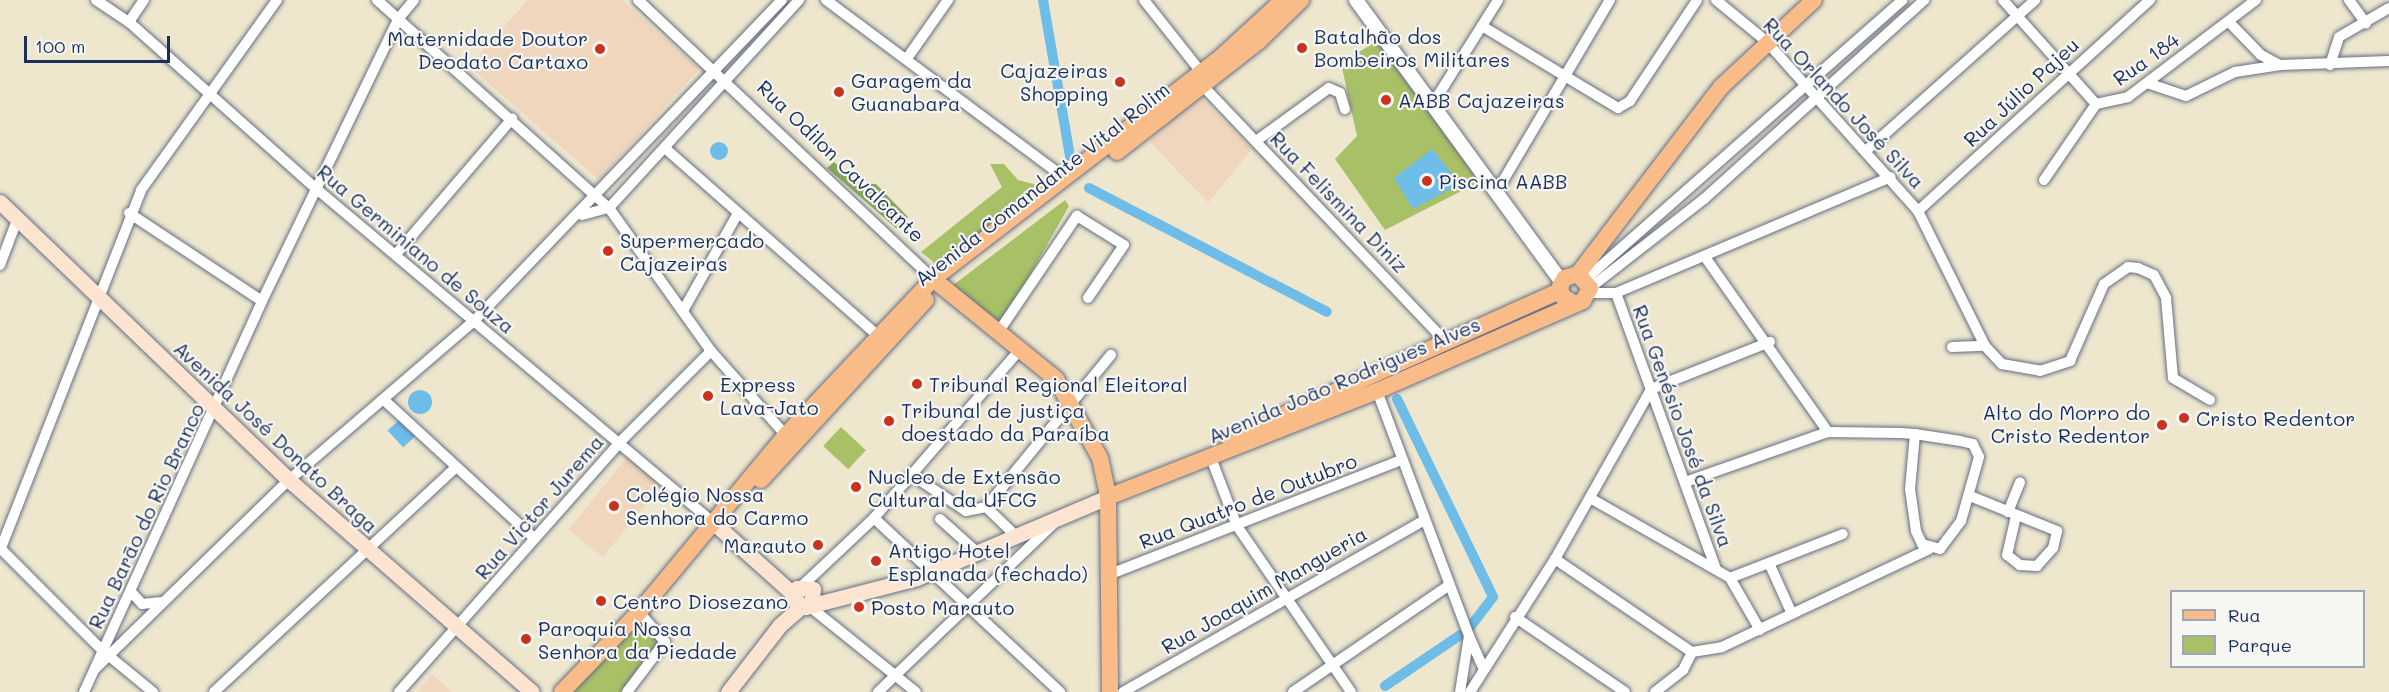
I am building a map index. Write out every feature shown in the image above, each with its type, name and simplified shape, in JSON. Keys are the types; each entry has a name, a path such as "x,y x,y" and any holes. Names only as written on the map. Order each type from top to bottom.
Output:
{"main road":[{"name":"Avenida Comandante Vital Rolim","path":"790,440 877,335 936,283 1065,177 1202,79 1283,0"},
{"name":"Avenida Comandante Vital Rolim","path":"562,692 639,612 790,440 936,283 1301,0"},
{"path":"1586,284 1685,131 1766,41 1807,2"},
{"name":"Avenida José Donato Braga","path":"0,202 289,480 532,692"},
{"name":"Rua Odilon Cavalcante","path":"936,283 997,334 1021,348 1073,403 1100,458 1108,497 1110,692"},
{"name":"Avenida João Rodrigues Alves","path":"1128,488 1158,467 1448,344 1561,286 1586,284"},
{"name":"Avenida João Rodrigues Alves","path":"720,518 802,594 840,599 932,572 979,554 1128,488 1211,458 1377,392 1574,303 1586,284"},
{"path":"1561,286 1574,303"},
{"path":"1017,537 1026,551"},
{"path":"728,692 802,594"}],"street":[{"name":"Rua Germiniano de Souza","path":"96,0 129,22 319,191 398,254 619,443 720,518"},
{"path":"129,22 144,0"},
{"path":"153,692 106,653 0,548 129,213 210,92 277,0"},
{"path":"377,0 609,208 684,309 711,351 790,440"},
{"name":"Rua Barāo do Rio Branco","path":"84,692 106,653 131,592 215,410 262,301 319,191 399,18 414,0"},
{"name":"Rua Odilon Cavalcante","path":"638,0 723,76 936,283"},
{"path":"582,214 609,208 666,149 782,0"},
{"path":"106,653 136,628 289,480 474,321 582,214 595,196 671,120 723,76 799,0"},
{"path":"826,0 908,57 1065,177"},
{"path":"908,57 948,0"},
{"name":"Rua Felismina Diniz","path":"1143,0 1202,79 1256,141 1448,344"},
{"path":"1356,0 1497,191 1561,286"},
{"path":"1432,105 1498,0"},
{"path":"1497,191 1610,0"},
{"path":"1482,26 1612,107 1625,106 1696,0"},
{"name":"Rua Orlando José Silva","path":"1716,0 1766,41 1868,149 1918,211 1985,346 2002,364 2021,371 2059,366 2070,361 2104,284 2128,267 2138,268 2154,274 2166,298 2173,378 2210,400"},
{"path":"1586,284 1652,220 1805,82 1903,0"},
{"path":"1586,284 1664,233 1924,0"},
{"path":"2003,0 2070,70 2096,104"},
{"path":"1868,149 2034,0"},
{"name":"Rua Júlio Pajeu","path":"1918,211 2070,70 2150,0"},
{"name":"Rua 184","path":"2044,180 2096,104 2128,97 2256,0"},
{"path":"2349,0 2366,23"},
{"path":"2330,65 2338,37 2389,8"},
{"path":"2229,22 2261,56 2280,65"},
{"path":"2147,83 2186,96 2235,72 2280,65 2330,65 2389,61"},
{"path":"1256,141 1329,88 1340,93 1345,109"},
{"path":"398,254 512,119"},
{"path":"671,120 683,129"},
{"path":"666,149 737,215 877,335"},
{"path":"1586,284 1616,293 1890,177"},
{"path":"129,213 262,301"},
{"path":"684,309 737,215"},
{"path":"997,334 1077,216 1124,245 1088,298"},
{"path":"0,265 17,220"},
{"path":"1652,220 1664,233"},
{"path":"1705,256 1770,342 1828,432"},
{"name":"Rua Genésio José da Silva","path":"1616,293 1688,481 1716,570"},
{"path":"1474,691 1484,669 1515,617 1555,559 1651,389 1770,342"},
{"path":"1952,346 1985,346"},
{"path":"916,692 802,594 823,567 874,518 1021,348"},
{"name":"Rua Victor Jurema","path":"399,692 619,443 711,351"},
{"path":"912,475 966,511 986,507 1111,355"},
{"path":"1377,392 1448,586 1484,669"},
{"path":"384,400 455,468 534,538"},
{"path":"1555,559 1692,652 1722,647 1929,549 1948,544 1970,496 1980,456 1973,444 1915,434 1828,432 1688,481"},
{"path":"1915,434 1910,489 1916,531 1929,549"},
{"path":"1211,458 1237,526 1351,692"},
{"name":"Rua Quatro de Outubro","path":"1108,575 1402,460"},
{"path":"214,692 365,548 455,468"},
{"path":"1970,496 2012,514 2052,527 2056,540 2044,561 2020,566 2006,546 2012,514 2020,482"},
{"path":"1590,498 1730,578 1760,630"},
{"path":"986,507 1017,537"},
{"path":"874,518 1060,692"},
{"path":"940,519 979,554"},
{"path":"878,692 893,674 966,603 1026,551 1057,520"},
{"name":"Rua Joaquim Mangueria","path":"1123,692 1285,596 1424,520"},
{"path":"1730,578 1843,534"},
{"path":"1769,563 1792,614"},
{"path":"1293,692 1448,586"},
{"path":"131,592 138,602 136,628"},
{"path":"138,602 163,602"},
{"path":"627,692 665,642 639,612"},
{"path":"1515,617 1625,692"},
{"path":"1461,692 1468,636"},
{"path":"1655,692 1683,670 1692,652"}],"shaded area":[{"path":"528,0 622,0 699,69 599,180 469,66"},
{"path":"1199,96 1252,149 1208,203 1149,141"},
{"name":"Colégio Nossa Senhora do Carmo","path":"629,455 663,483 603,557 569,530"},
{"path":"432,674 452,692 417,692"}],"green space":[{"name":"AABB Cajazeiras","path":"1380,39 1479,182 1385,230 1335,159 1357,136 1341,63"},
{"path":"834,162 859,183 876,184 908,217 897,229 827,168"},
{"path":"990,164 1004,164 1018,180 1045,187 941,268 921,252 1002,187"},
{"path":"1065,200 1069,206 1000,328 952,286"},
{"path":"841,427 866,450 848,469 823,446"},
{"path":"640,621 664,642 621,692 573,692"}],"water":[{"path":"719,142 725,145 728,151 725,157 719,160 713,157 710,151 713,145"},
{"name":"Piscina AABB","path":"1432,149 1460,184 1413,209 1394,178"},
{"path":"420,390 429,393 432,402 429,411 420,414 411,411 408,402 411,393"},
{"path":"400,419 416,436 403,447 388,431"}],"waterway":[{"path":"1043,0 1070,157"},
{"path":"1089,188 1327,312"},
{"path":"1397,399 1493,597 1467,631"},
{"path":"1385,686 1460,635"}],"place":[{"name":"Batalhão dos Bombeiros Militares","path":"1302,48"},
{"name":"Maternidade Doutor Deodato Cartaxo","path":"600,49"},
{"name":"Cajazeiras Shopping","path":"1120,82"},
{"name":"Garagem da Guanabara","path":"839,92"},
{"name":"AABB Cajazeiras","path":"1386,100"},
{"name":"Piscina AABB","path":"1427,181"},
{"name":"Supermercado Cajazeiras","path":"608,251"},
{"name":"Tribunal Regional Eleitoral","path":"917,384"},
{"name":"Express Lava-Jato","path":"708,396"},
{"name":"Cristo Redentor","path":"2184,418"},
{"name":"Tribunal de justiça doestado da Paraíba","path":"889,421"},
{"name":"Alto do Morro do Cristo Redentor","path":"2162,425"},
{"name":"Nucleo de Extensão Cultural da UFCG","path":"856,487"},
{"name":"Colégio Nossa Senhora do Carmo","path":"614,506"},
{"name":"Marauto","path":"818,545"},
{"name":"Antigo Hotel Esplanada (fechado)","path":"876,561"},
{"name":"Centro Diosezano","path":"601,601"},
{"name":"Posto Marauto","path":"859,607"},
{"name":"Paroquia Nossa Senhora da Piedade","path":"526,639"}]}
